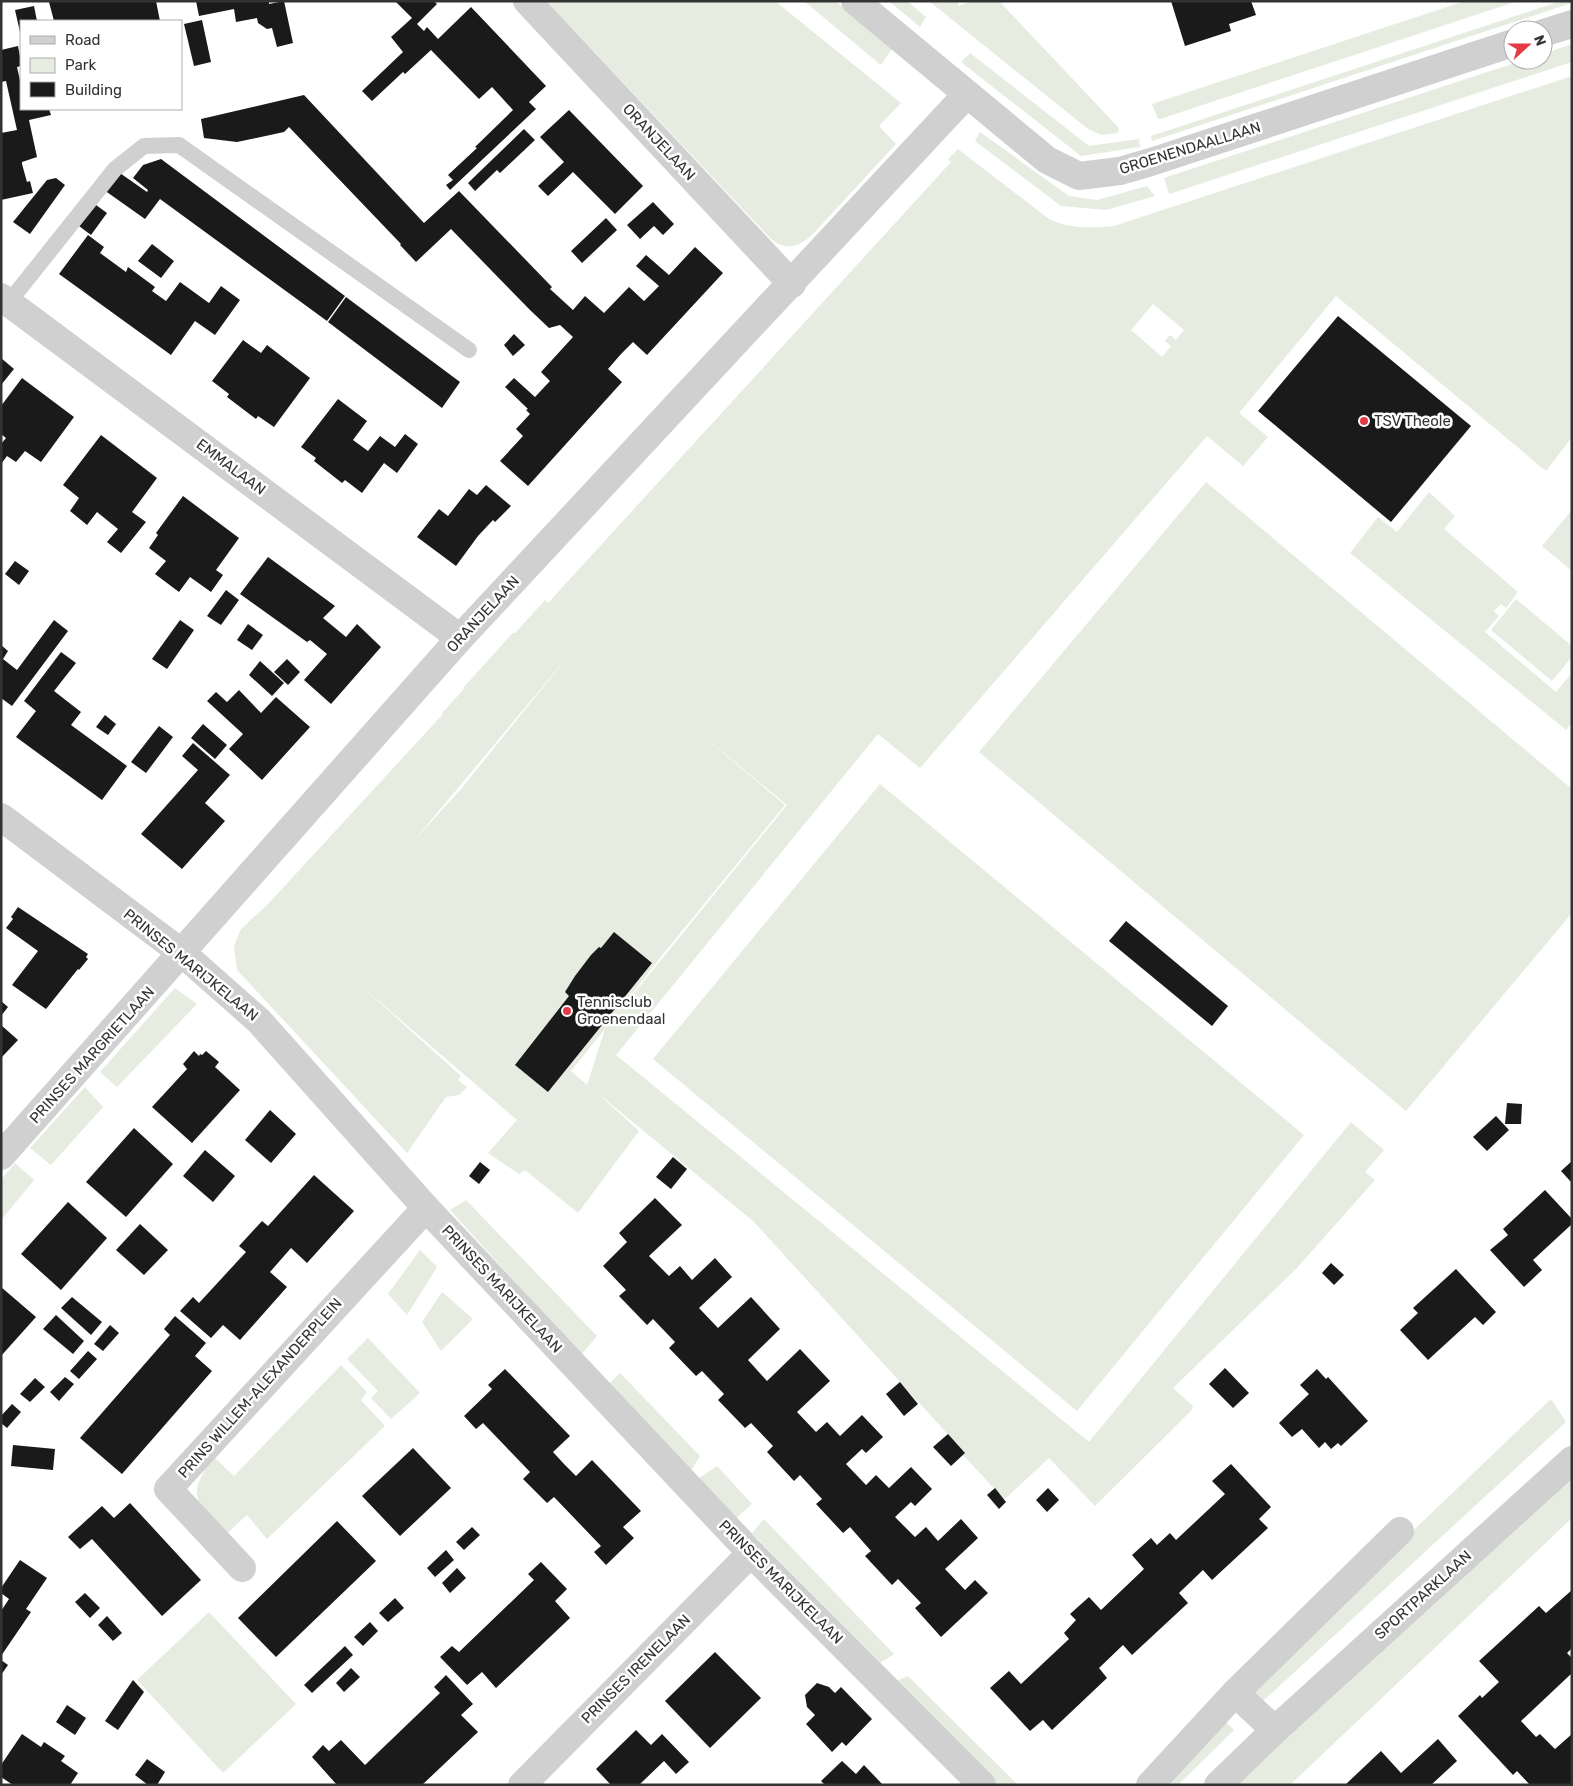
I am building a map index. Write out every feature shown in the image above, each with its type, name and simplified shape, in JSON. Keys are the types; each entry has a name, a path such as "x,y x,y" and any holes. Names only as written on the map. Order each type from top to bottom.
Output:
{"street":[{"name":"ORANJELAAN","path":"527,1 792,284"},
{"name":"GROENENDAALLAAN","path":"855,1 1047,160 1079,176 1120,171 1150,162 1503,46"},
{"path":"1553,30 1572,24"},
{"name":"ORANJELAAN","path":"182,953 460,638 792,284 967,94"},
{"name":"EMMALAAN","path":"5,300 460,638"},
{"name":"PRINSES MARIJKELAAN","path":"1,817 182,953 260,1021 426,1208 751,1553 982,1785"},
{"name":"PRINSES MARGRIETLAAN","path":"1,1156 182,953"},
{"name":"PRINS WILLEM-ALEXANDERPLEIN","path":"242,1568 168,1489 426,1208"},
{"name":"SPORTPARKLAAN","path":"1218,1785 1275,1730 1572,1460"},
{"path":"1150,1785 1235,1693 1400,1531"},
{"name":"PRINSES IRENELAAN","path":"522,1785 751,1553"},
{"path":"1235,1693 1275,1730"}],"lane":[{"path":"5,300 115,169 144,146 179,145 469,350"}],"green space":[{"path":"546,1 775,1 901,103 879,126 896,144 812,235 797,245 787,246 777,243 771,239"},
{"path":"804,1 835,1 893,47 881,65"},
{"path":"889,1 907,1 926,17 920,27"},
{"path":"929,1 957,1 959,6 971,1 999,1 1118,127 1117,133 1101,135 1088,129"},
{"path":"1465,1 1518,1 1160,119 1158,119 1152,104"},
{"path":"1561,1 1572,1 1572,3 1520,20 1503,20"},
{"path":"1503,20 1503,26 1152,141 1151,136"},
{"path":"1572,44 1572,62 1553,68 1553,51"},
{"path":"970,53 1089,146 1139,139 1140,147 1081,156 961,62"},
{"path":"1503,67 1503,70 1548,70 1169,194 1164,178"},
{"path":"1572,76 1572,437 1546,471 1336,296 1239,413 1268,437 1243,466 1207,436 920,768 878,734 616,1055 1089,1442 1351,1122 1384,1150 1365,1172 1375,1180 1296,1269 1173,1388 1193,1406 1191,1411 1095,1506 1049,1458 1004,1499 963,1455 965,1453 753,1221 595,1091 639,1131 578,1213 525,1170 519,1174 488,1153 517,1120 359,984 461,1076 458,1080 467,1087 459,1095 446,1097 407,1153 237,970 234,946 241,929 269,903 443,714 463,688 511,635 545,600 548,603 951,162 948,159 958,149 1049,219 1072,226 1114,226","holes":["1153,304 1184,330 1176,340 1170,335 1165,341 1171,346 1162,357 1131,330","574,649 461,789 412,843","690,725 787,805 609,1024 663,954 785,805","605,1029 587,1085 571,1071"]},
{"path":"980,132 1069,196 1097,200 1147,186 1155,196 1106,210 1061,206 975,141"},
{"path":"1206,482 1572,789 1572,913 1406,1111 979,752"},
{"path":"1429,492 1455,516 1444,529 1518,592 1506,608 1501,604 1494,611 1499,616 1485,632 1556,692 1570,675 1572,676 1572,723 1566,730 1350,553 1378,517 1397,532"},
{"path":"1572,510 1572,571 1542,546"},
{"path":"1516,599 1572,646 1572,657 1552,681 1491,630"},
{"path":"880,784 1304,1135 1077,1411 653,1059"},
{"path":"175,988 197,1004 117,1087 100,1072"},
{"path":"85,1087 103,1107 51,1165 30,1148"},
{"path":"15,1163 34,1180 1,1220 1,1180"},
{"path":"466,1200 597,1336 581,1355 450,1210"},
{"path":"420,1250 437,1267 407,1315 388,1294"},
{"path":"442,1292 473,1319 441,1351 422,1322"},
{"path":"368,1338 420,1393 391,1419 371,1398 378,1391 347,1359"},
{"path":"341,1365 367,1392 361,1400 385,1426 267,1539 247,1515 225,1535 201,1506 198,1498 199,1481 205,1470 214,1457 234,1476"},
{"path":"620,1373 700,1456 690,1472 610,1383"},
{"path":"1551,1399 1566,1422 1261,1703 1246,1690"},
{"path":"717,1466 752,1504 734,1520 698,1479"},
{"path":"1572,1471 1572,1518 1290,1785 1231,1785"},
{"path":"764,1519 894,1654 880,1663 752,1533"},
{"path":"209,1612 296,1704 223,1773 137,1680"},
{"path":"908,1676 1018,1785 995,1785 894,1682"},
{"path":"1219,1715 1234,1730 1178,1785 1155,1785"}],"building":[{"path":"156,1 160,20 54,20 49,2"},
{"path":"196,1 269,1 269,4 284,1 293,43 277,47 272,28 267,29 258,23 257,18 236,22 234,9 199,16"},
{"path":"395,1 434,1 437,4 417,24 424,31 427,27 438,39 471,7 546,86 529,102 536,109 450,190 446,185 453,180 448,175 513,110 492,87 479,99 431,50 405,74 403,72 372,101 362,91 403,52 391,37 412,18"},
{"path":"1171,1 1251,1 1256,15 1229,24 1231,31 1185,46"},
{"path":"34,6 37,20 20,20 20,32 15,10"},
{"path":"202,20 211,62 194,66 184,24"},
{"path":"18,46 20,57 20,66 17,67 20,80 20,110 49,110 51,115 29,120 37,157 22,162 22,164 27,182 30,181 33,193 1,200 1,133 17,130 6,81 1,82 1,50"},
{"path":"304,95 424,223 459,191 552,287 550,289 573,310 585,296 604,313 629,287 644,301 659,286 636,266 646,255 669,275 695,247 723,273 647,355 633,342 621,354 608,369 622,382 528,486 500,461 523,436 516,429 530,414 526,410 528,409 505,387 514,378 535,397 550,381 541,372 573,337 560,325 549,328 451,229 416,262 289,127 284,132 237,142 204,138 201,119"},
{"path":"569,110 643,186 615,214 573,172 548,196 538,186 564,162 540,137"},
{"path":"524,129 535,140 500,173 497,170 475,191 468,183"},
{"path":"161,159 345,296 327,321 160,199 145,219 104,190 117,171 147,192 148,190 133,178 143,165"},
{"path":"56,178 65,185 30,234 13,222 47,180"},
{"path":"653,202 674,224 663,235 654,226 640,239 627,225"},
{"path":"96,205 107,213 91,235 79,226"},
{"path":"606,218 617,230 582,263 571,251"},
{"path":"88,235 104,247 100,253 126,272 128,267 155,287 152,291 166,301 180,282 209,303 221,286 240,300 215,335 195,321 171,355 59,274"},
{"path":"152,244 174,261 161,278 138,261"},
{"path":"346,297 460,382 442,408 328,322"},
{"path":"1338,316 1471,426 1391,522 1258,411"},
{"path":"514,334 525,345 513,356 504,345"},
{"path":"243,340 261,353 267,345 310,378 274,427 258,416 256,419 227,397 229,394 212,381"},
{"path":"1,358 14,369 1,385"},
{"path":"22,378 74,417 41,462 25,451 16,462 7,456 1,464 1,444 6,438 1,434 1,406"},
{"path":"338,399 367,421 353,440 368,451 380,436 395,447 405,434 418,444 397,473 384,463 362,493 345,480 342,483 314,461 316,458 301,447"},
{"path":"101,435 157,478 132,512 146,522 121,553 107,542 118,529 97,512 87,525 70,511 79,498 63,485"},
{"path":"486,485 511,506 495,522 493,520 478,536 456,566 417,537 439,509 448,516 469,489 477,495"},
{"path":"183,496 239,538 216,570 223,575 211,592 190,577 179,592 155,574 166,561 149,548 158,535 156,533"},
{"path":"268,557 335,606 323,618 346,637 357,624 381,647 331,704 304,680 327,654 310,640 307,642 240,594"},
{"path":"15,561 29,571 19,585 5,574"},
{"path":"226,590 239,600 221,625 207,616"},
{"path":"54,620 68,631 12,706 1,698 1,645 8,651 3,659 17,670"},
{"path":"180,620 194,630 167,669 152,659"},
{"path":"248,624 263,635 252,650 237,640"},
{"path":"61,652 76,663 54,691 81,712 71,725 127,766 102,800 16,737 36,711 24,701"},
{"path":"287,659 300,672 288,685 274,672"},
{"path":"260,661 284,683 272,696 249,675"},
{"path":"239,690 261,713 276,697 310,727 262,780 229,749 243,734 207,701 216,692 227,702"},
{"path":"105,715 116,724 108,735 96,727"},
{"path":"203,724 227,745 215,759 191,738"},
{"path":"159,726 173,737 146,773 131,762"},
{"path":"193,743 230,775 205,803 225,821 182,869 141,834 198,770 182,756"},
{"path":"18,907 88,954 86,957 88,959 46,1009 12,985 38,951 6,928 13,919 11,917"},
{"path":"1126,921 1228,1006 1212,1026 1109,941"},
{"path":"614,932 652,963 548,1092 515,1065 569,996 565,992 575,976 591,955 599,947 601,948"},
{"path":"1,1001 8,1007 1,1016"},
{"path":"1,1025 18,1040 1,1058"},
{"path":"194,1051 199,1056 206,1051 219,1062 215,1067 240,1090 192,1143 152,1107 187,1069 183,1064"},
{"path":"1507,1103 1522,1104 1521,1124 1505,1124"},
{"path":"270,1110 296,1134 271,1163 245,1140"},
{"path":"1496,1116 1509,1130 1487,1151 1473,1137"},
{"path":"134,1128 173,1164 126,1217 86,1182"},
{"path":"205,1150 235,1176 213,1202 183,1176"},
{"path":"673,1157 687,1169 671,1189 656,1177"},
{"path":"1572,1161 1572,1183 1561,1171"},
{"path":"480,1162 490,1170 479,1184 469,1176"},
{"path":"314,1175 354,1211 307,1263 291,1248 270,1272 287,1287 240,1340 223,1325 211,1338 180,1311 193,1297 199,1303 246,1252 239,1246 262,1221 268,1226"},
{"path":"1545,1190 1572,1219 1572,1224 1533,1260 1542,1270 1524,1287 1490,1250 1508,1235 1503,1229"},
{"path":"655,1198 682,1225 649,1256 669,1276 680,1266 692,1280 715,1258 732,1277 699,1308 718,1328 751,1297 780,1329 748,1360 767,1381 800,1349 830,1381 797,1412 816,1432 827,1422 840,1436 862,1415 883,1437 866,1453 862,1449 846,1464 866,1485 876,1475 889,1488 911,1467 932,1489 915,1506 911,1502 895,1517 915,1537 926,1527 938,1541 961,1519 978,1538 945,1569 965,1590 975,1580 988,1593 941,1637 915,1608 921,1603 898,1579 892,1585 865,1556 871,1551 850,1527 843,1533 816,1504 822,1499 800,1475 794,1481 767,1452 773,1446 751,1423 745,1428 718,1400 724,1394 702,1371 696,1376 669,1348 675,1342 653,1319 647,1325 619,1296 626,1290 603,1266 627,1242 619,1233"},
{"path":"68,1202 107,1238 61,1290 21,1254"},
{"path":"140,1224 168,1250 144,1275 116,1250"},
{"path":"1331,1263 1344,1275 1334,1285 1322,1273"},
{"path":"1456,1269 1496,1312 1483,1325 1475,1317 1428,1360 1400,1330 1418,1313 1413,1308"},
{"path":"1,1287 36,1317 1,1356"},
{"path":"72,1297 102,1322 91,1335 61,1308"},
{"path":"56,1315 84,1341 73,1354 43,1329"},
{"path":"175,1316 206,1343 195,1356 212,1371 122,1474 80,1438 170,1335 164,1329"},
{"path":"110,1325 119,1333 103,1351 94,1344"},
{"path":"88,1351 97,1359 79,1379 70,1371"},
{"path":"1225,1368 1249,1393 1233,1408 1209,1384"},
{"path":"505,1369 570,1436 553,1452 564,1464 576,1476 592,1460 641,1511 623,1527 634,1538 606,1565 594,1552 601,1546 554,1497 547,1503 523,1479 530,1472 483,1423 476,1429 464,1416 492,1389 488,1385"},
{"path":"1317,1369 1326,1379 1328,1377 1368,1421 1341,1446 1338,1443 1331,1449 1325,1442 1319,1448 1302,1429 1292,1437 1279,1423 1309,1394 1300,1385"},
{"path":"65,1377 74,1384 59,1401 50,1392"},
{"path":"35,1378 45,1387 30,1402 20,1394"},
{"path":"900,1382 918,1404 904,1416 886,1394"},
{"path":"12,1404 21,1412 7,1428 1,1423 1,1416"},
{"path":"948,1434 965,1453 951,1466 933,1447"},
{"path":"13,1445 55,1449 53,1470 11,1466"},
{"path":"413,1448 451,1488 400,1536 362,1496"},
{"path":"1231,1464 1271,1507 1259,1519 1268,1528 1212,1580 1203,1570 1179,1593 1188,1603 1132,1655 1123,1645 1099,1668 1107,1678 1052,1730 1043,1720 1030,1731 990,1688 1009,1671 1021,1684 1069,1639 1064,1633 1076,1620 1070,1614 1089,1597 1101,1610 1144,1569 1132,1555 1151,1538 1157,1545 1170,1533 1176,1540 1225,1494 1212,1481"},
{"path":"995,1488 1006,1502 999,1509 987,1495"},
{"path":"1048,1488 1059,1500 1047,1512 1036,1500"},
{"path":"130,1503 201,1580 162,1616 92,1539 80,1549 68,1537 102,1506 114,1518"},
{"path":"337,1521 376,1561 276,1657 238,1618"},
{"path":"472,1527 480,1535 464,1550 456,1542"},
{"path":"446,1550 454,1560 435,1577 427,1568"},
{"path":"20,1560 47,1578 26,1609 31,1612 1,1656 1,1611 9,1599 1,1593 1,1588"},
{"path":"541,1562 567,1589 555,1601 570,1618 496,1688 482,1672 467,1685 440,1657 452,1646 459,1652 534,1580 528,1574"},
{"path":"457,1568 466,1578 450,1593 442,1583"},
{"path":"1572,1590 1572,1648 1567,1653 1572,1658 1572,1673 1521,1721 1536,1737 1540,1734 1555,1749 1572,1734 1572,1785 1530,1785 1517,1771 1513,1775 1458,1716 1480,1695 1482,1698 1499,1682 1479,1661 1539,1606 1546,1613"},
{"path":"85,1593 100,1608 90,1618 75,1602"},
{"path":"395,1598 404,1608 388,1622 379,1613"},
{"path":"107,1616 122,1633 113,1641 98,1625"},
{"path":"370,1622 378,1631 363,1646 354,1637"},
{"path":"345,1646 353,1655 312,1693 304,1685"},
{"path":"715,1652 761,1698 710,1748 665,1701"},
{"path":"1,1660 8,1665 1,1675"},
{"path":"351,1668 360,1677 344,1692 336,1683"},
{"path":"446,1675 473,1704 461,1715 478,1732 422,1785 337,1785 312,1757 323,1745 329,1751 341,1740 365,1765 440,1693 434,1687"},
{"path":"133,1680 144,1692 118,1730 105,1721"},
{"path":"817,1683 829,1687 835,1693 841,1687 872,1719 846,1746 842,1742 832,1752 806,1724 815,1715 807,1707 805,1695"},
{"path":"67,1705 86,1718 75,1735 56,1722"},
{"path":"636,1730 651,1745 662,1734 689,1762 676,1774 664,1761 639,1785 611,1785 596,1769"},
{"path":"22,1734 41,1747 44,1742 65,1756 61,1761 78,1773 70,1785 13,1785 1,1777 1,1765"},
{"path":"1438,1739 1457,1761 1431,1785 1345,1785 1381,1751 1401,1773"},
{"path":"147,1759 165,1772 157,1785 148,1785 135,1775"},
{"path":"842,1761 856,1774 864,1765 883,1785 825,1785 821,1781"}],"place":[{"name":"TSV Theole","path":"1364,421"},
{"name":"Tennisclub Groenendaal","path":"567,1011"}]}
